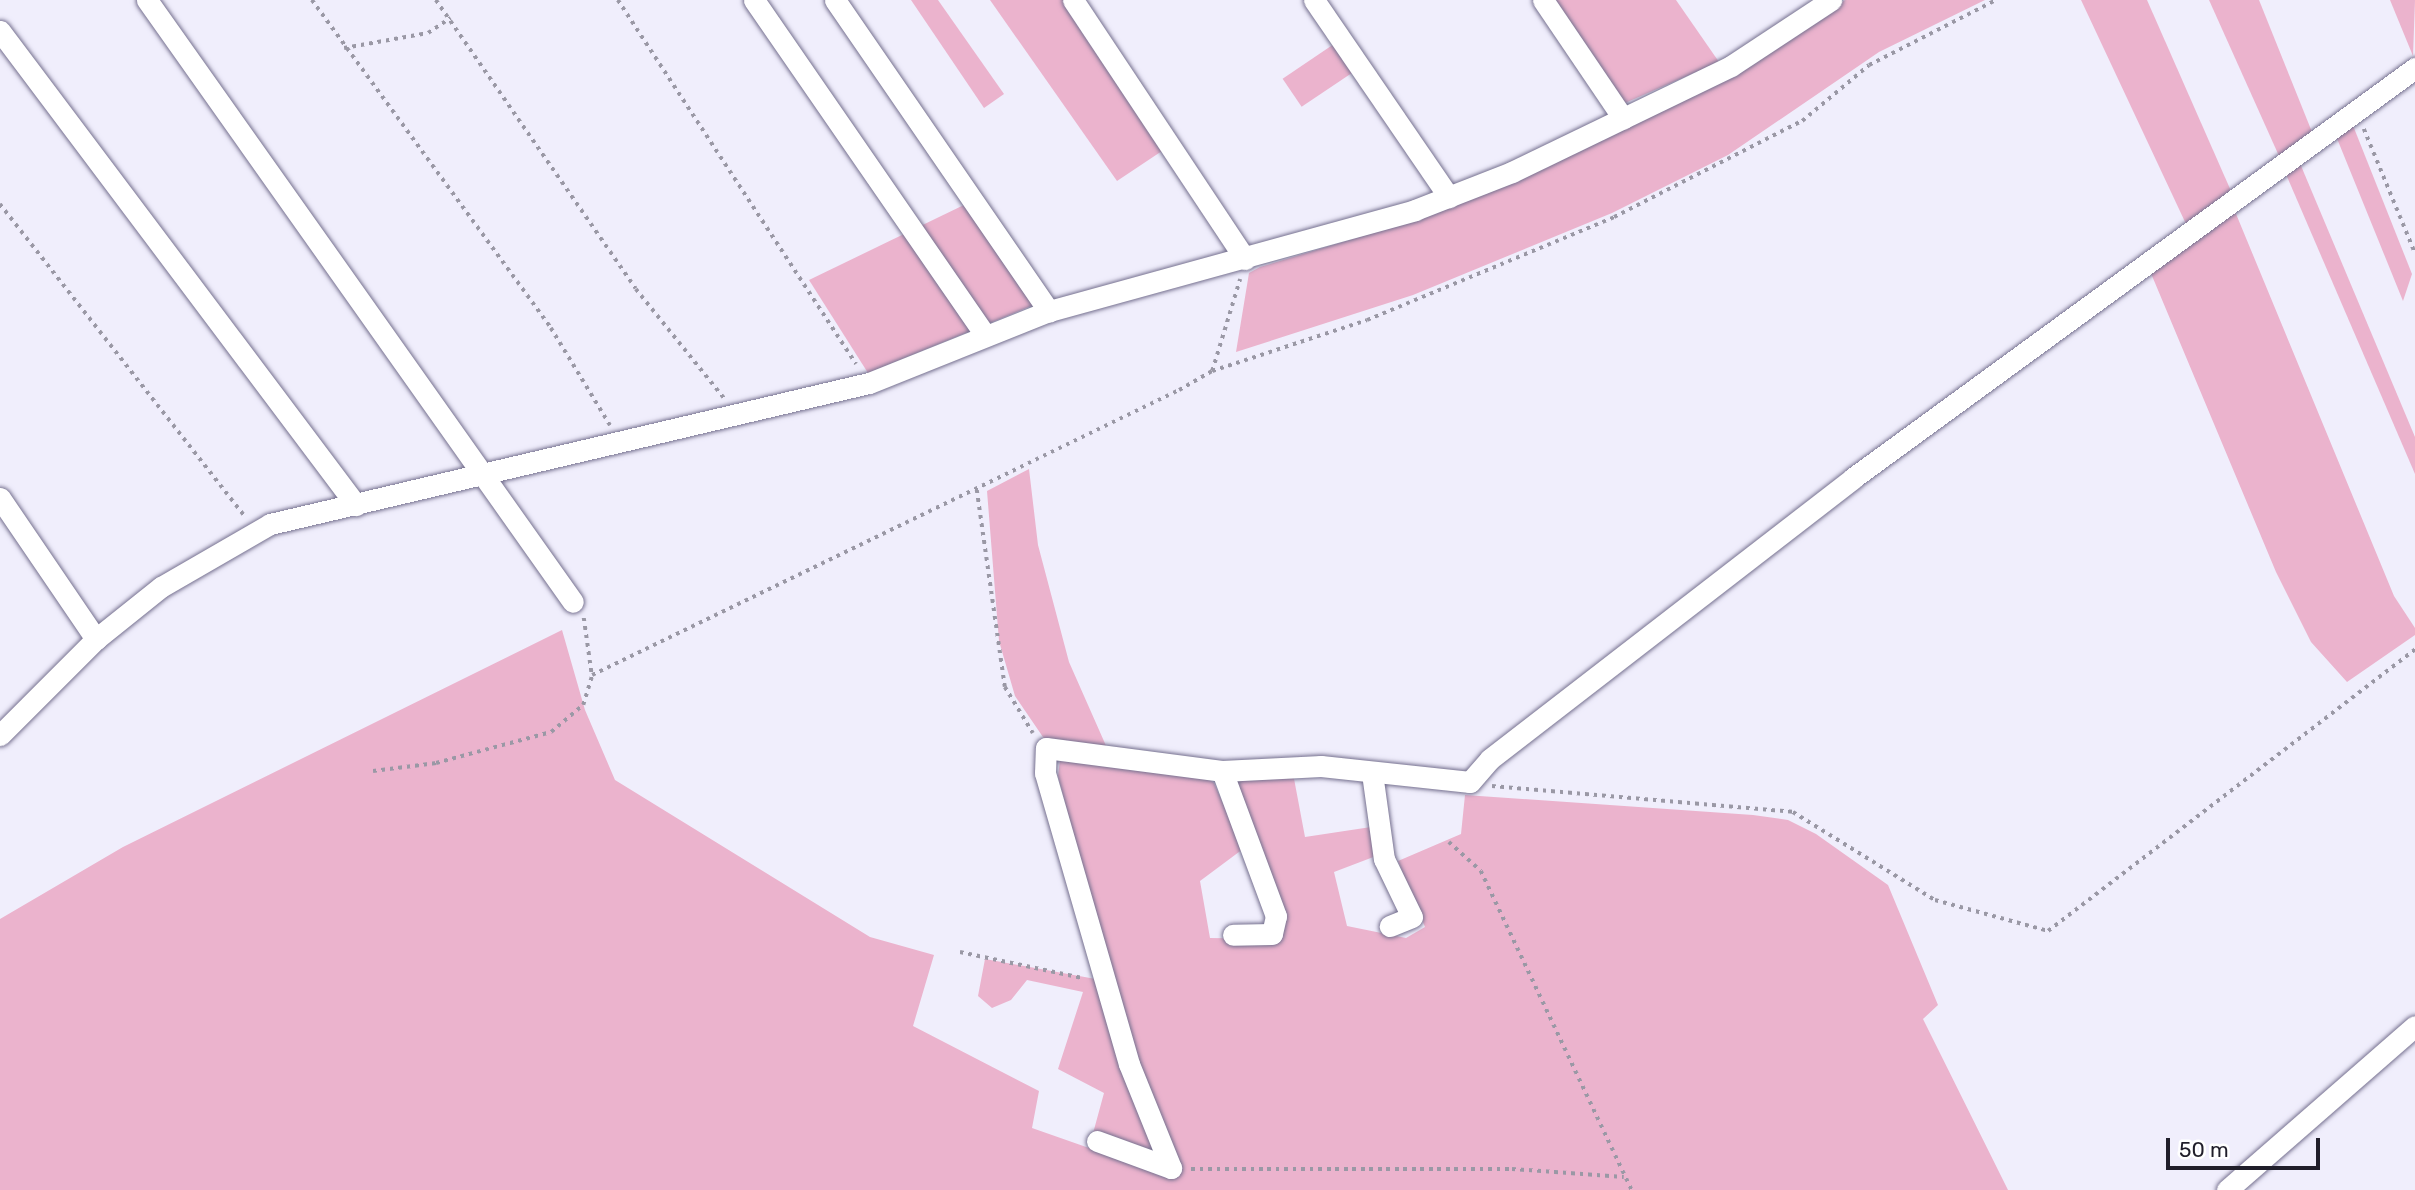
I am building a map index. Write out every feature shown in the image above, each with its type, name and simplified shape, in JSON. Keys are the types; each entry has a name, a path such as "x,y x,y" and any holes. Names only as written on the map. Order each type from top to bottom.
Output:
{"street":[{"path":"147,0 488,474 573,602"},
{"path":"754,0 984,333"},
{"path":"835,0 1049,311"},
{"path":"1073,0 1245,259"},
{"path":"1314,0 1449,197"},
{"path":"1543,0 1623,118"},
{"path":"2,728 96,639 171,581 256,531 356,505 742,416 869,383 984,333 1049,311 1245,259 1449,197 1623,118 1755,53 1831,0"},
{"path":"0,31 356,505"},
{"path":"1171,1168 1142,1104 1045,773 1046,748 1222,771 1272,765 1469,782 1490,758 1853,478 2415,68"},
{"path":"0,498 96,639"},
{"path":"1222,771 1276,916 1272,934 1233,935"},
{"path":"1372,773 1384,859 1412,917 1390,926"},
{"path":"2227,1190 2415,1026"},
{"path":"1097,1141 1171,1168"}],"path":[{"path":"312,0 344,48 551,328 620,444"},
{"path":"436,0 652,310 742,416"},
{"path":"618,0 869,383"},
{"path":"592,676 977,490 1212,370 1367,320 1614,217 1802,121 1869,65 1996,0"},
{"path":"344,48 428,33 450,18"},
{"path":"2356,111 2415,253"},
{"path":"0,204 256,531"},
{"path":"1212,370 1245,259"},
{"path":"977,490 1005,687 1046,748"},
{"path":"373,771 436,763 551,732 583,705 592,676 587,622 573,602"},
{"path":"1469,782 1793,813 1935,900 2048,931 2415,649"},
{"path":"1449,842 1487,883 1632,1190"},
{"path":"960,952 1105,979"},
{"path":"1171,1168 1343,1174 1538,1169 1624,1177"}],"shaded area":[{"path":"911,0 938,0 1004,94 984,108"},
{"path":"990,0 1064,0 1165,149 1117,181"},
{"path":"1555,0 1676,0 1719,62 1625,103"},
{"path":"1845,0 1985,0 1879,52 1728,155 1612,213 1413,295 1236,352 1249,273 1260,267 1429,216 1675,104 1753,65"},
{"path":"2081,0 2147,0 2231,191 2186,224"},
{"path":"2209,0 2259,0 2312,132 2279,156"},
{"path":"2390,0 2415,0 2413,56"},
{"path":"1334,44 1353,72 1302,107 1283,79"},
{"path":"2352,123 2412,274 2403,301 2336,136"},
{"path":"2299,161 2415,437 2415,474 2285,172"},
{"path":"968,203 1036,304 868,373 809,280"},
{"path":"2234,209 2394,596 2415,628 2415,635 2347,682 2311,642 2276,572 2150,271"},
{"path":"1029,469 1038,545 1069,662 1107,748 1045,740 1015,696 999,641 987,491"},
{"path":"562,630 585,710 615,780 870,937 934,955 913,1026 1039,1091 1032,1128 1089,1148 1104,1093 1058,1069 1083,992 1027,980 1011,1000 992,1008 978,996 985,959 1112,982 1058,776 1060,760 1201,774 1214,783 1243,849 1200,881 1210,938 1273,939 1235,779 1292,768 1305,837 1371,827 1376,856 1334,872 1347,926 1406,938 1425,927 1398,861 1461,834 1465,795 1753,815 1788,820 1816,834 1888,885 1938,1005 1923,1019 2008,1190 0,1190 0,919 123,847"}]}
